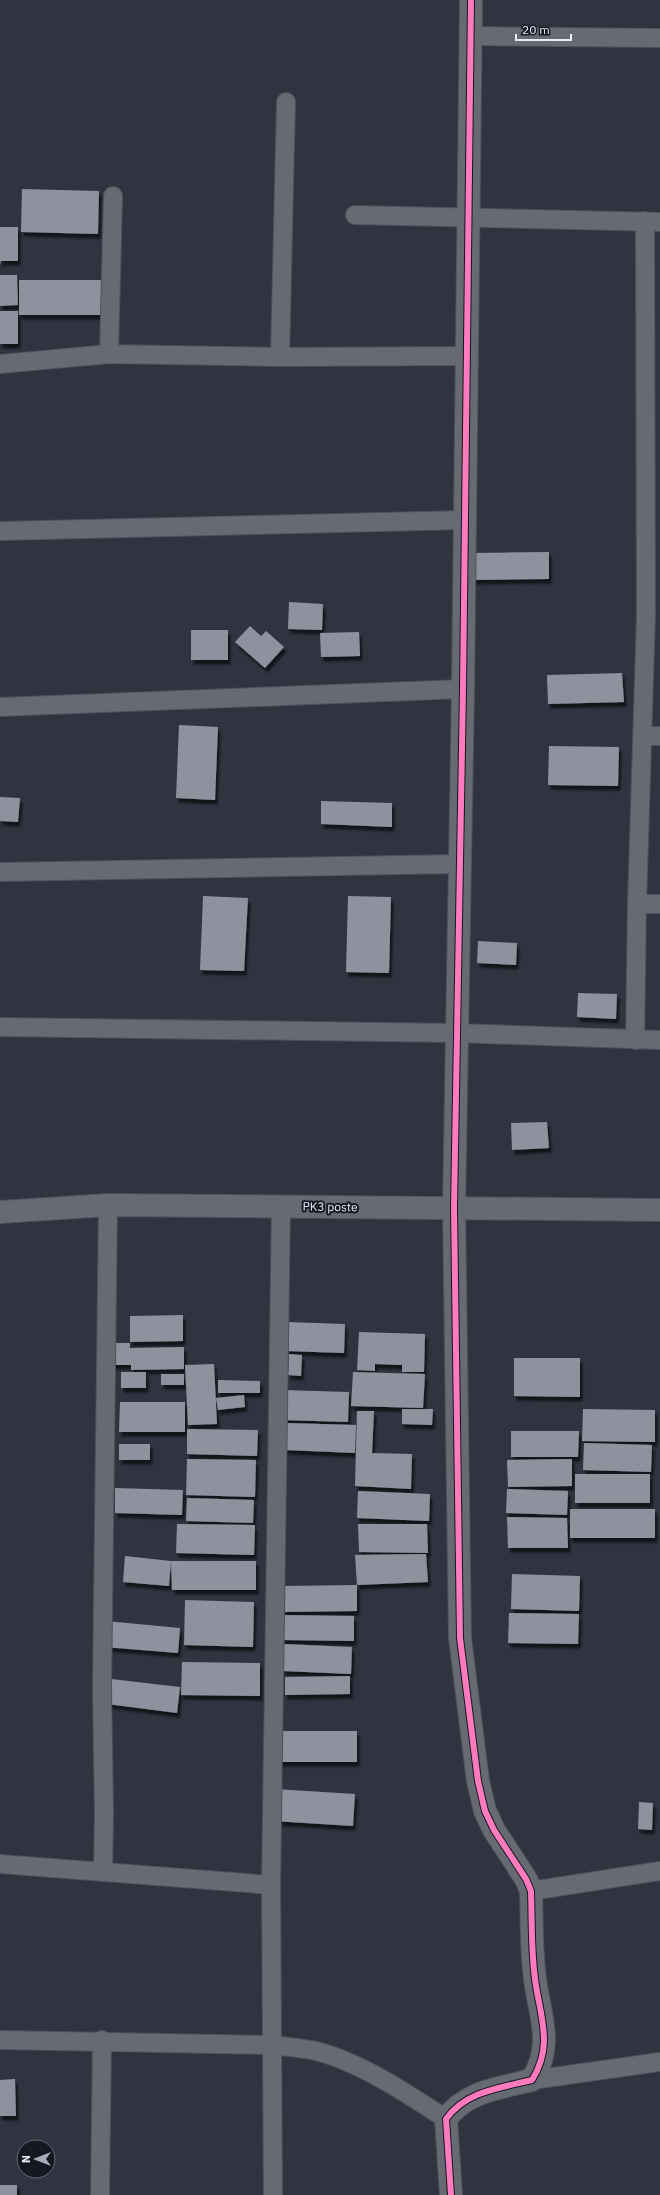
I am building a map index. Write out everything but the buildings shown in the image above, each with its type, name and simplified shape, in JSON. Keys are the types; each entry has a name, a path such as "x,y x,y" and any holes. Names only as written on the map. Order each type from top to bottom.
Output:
{"street":[{"path":"472,0 466,356 463,689 455,1033 454,1208 460,1638 478,1781 485,1810 494,1830 526,1879 531,1891 535,1980 545,2032 541,2060 532,2080"},
{"path":"471,36 660,38"},
{"path":"280,357 286,102"},
{"path":"109,354 112,196"},
{"path":"355,215 468,216 652,222 652,736 637,904 635,1040"},
{"path":"0,364 109,354 280,357 466,356"},
{"path":"0,531 464,520"},
{"path":"0,708 463,689"},
{"path":"0,872 458,864"},
{"path":"637,904 660,904"},
{"path":"0,1027 455,1033 660,1040"},
{"path":"102,1872 104,1814 102,1687 108,1204"},
{"name":"PK3 poste","path":"0,1212 108,1204 660,1210"},
{"path":"273,2195 271,1885 281,1206"},
{"path":"0,1864 271,1885"},
{"path":"531,1891 660,1871"},
{"path":"0,2040 102,2040 273,2045 316,2051 358,2068 411,2095 446,2119"},
{"path":"100,2195 102,2040"},
{"path":"451,2195 446,2119 454,2108 469,2097 532,2080 660,2062"}],"cycle path":[{"path":"451,2195 446,2119 463,2102 474,2096 496,2088 532,2080 539,2067 544,2043 544,2031 537,1993 532,1946 531,1891 526,1879 494,1830 485,1811 478,1781 460,1638 454,1208 463,689 471,0"}]}
